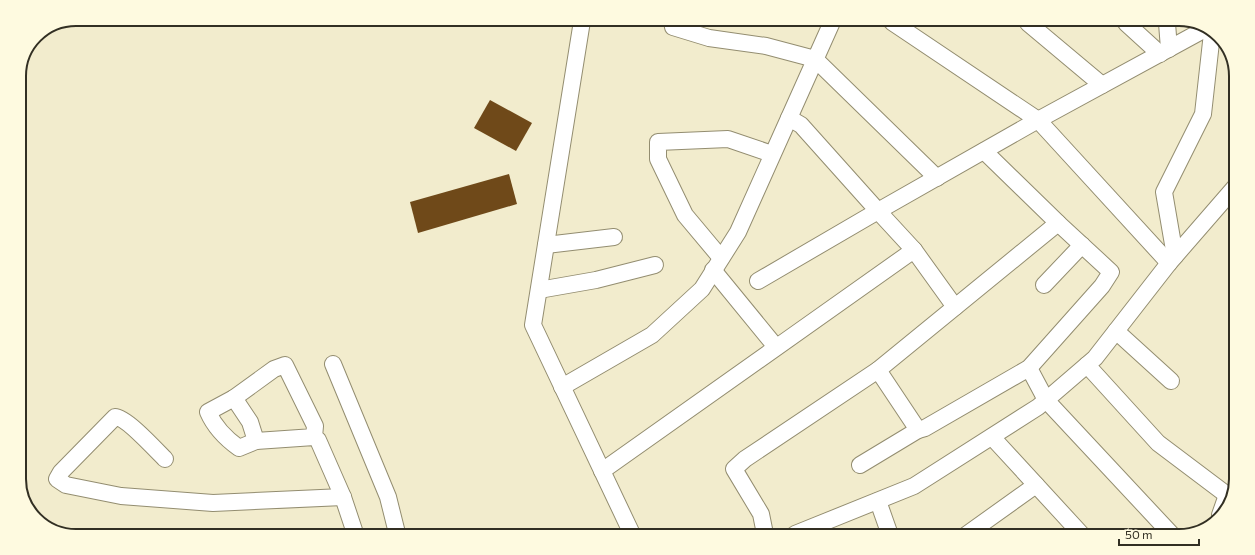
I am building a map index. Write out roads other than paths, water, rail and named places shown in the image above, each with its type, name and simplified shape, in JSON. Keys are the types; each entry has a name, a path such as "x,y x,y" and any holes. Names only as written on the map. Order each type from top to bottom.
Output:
{"street":[{"path":"581,26 533,325 630,529"},
{"path":"673,26 708,38 766,46 814,59 937,178"},
{"path":"562,387 652,335 702,289 738,232 830,26"},
{"path":"898,26 1038,120 1172,259"},
{"path":"1130,26 1164,52"},
{"path":"1164,52 1167,26"},
{"path":"1045,28 1102,85"},
{"path":"758,281 1038,120 1201,31"},
{"path":"1172,259 1164,192 1203,114 1211,38"},
{"path":"788,118 801,125 914,250 955,307"},
{"path":"772,154 728,139 658,142 658,159 685,215 717,264 776,347"},
{"path":"860,465 918,430 925,428 1029,368 1102,286 1111,272 984,151"},
{"path":"811,529 914,486 1038,407 1095,358 1172,259 1229,194"},
{"path":"764,529 761,514 734,469 745,459 878,370 1058,223"},
{"path":"546,245 614,237"},
{"path":"1044,285 1082,245"},
{"path":"602,472 914,250"},
{"path":"539,290 596,280 655,264"},
{"path":"1116,331 1171,381"},
{"path":"333,364 388,497 396,529"},
{"path":"314,437 315,426 285,365 274,369 234,398 208,412 213,424 228,440 239,448 256,441 314,437 318,440 354,529"},
{"path":"1087,365 1158,443 1227,492"},
{"path":"1029,368 1046,400 1166,529"},
{"path":"878,370 918,430"},
{"path":"234,398 250,422 256,441"},
{"path":"165,459 127,422 119,417 115,417 61,472 58,479 66,485 121,496 213,503 342,497"},
{"path":"992,437 1077,529"},
{"path":"974,529 1036,485"},
{"path":"878,501 888,529"}]}
